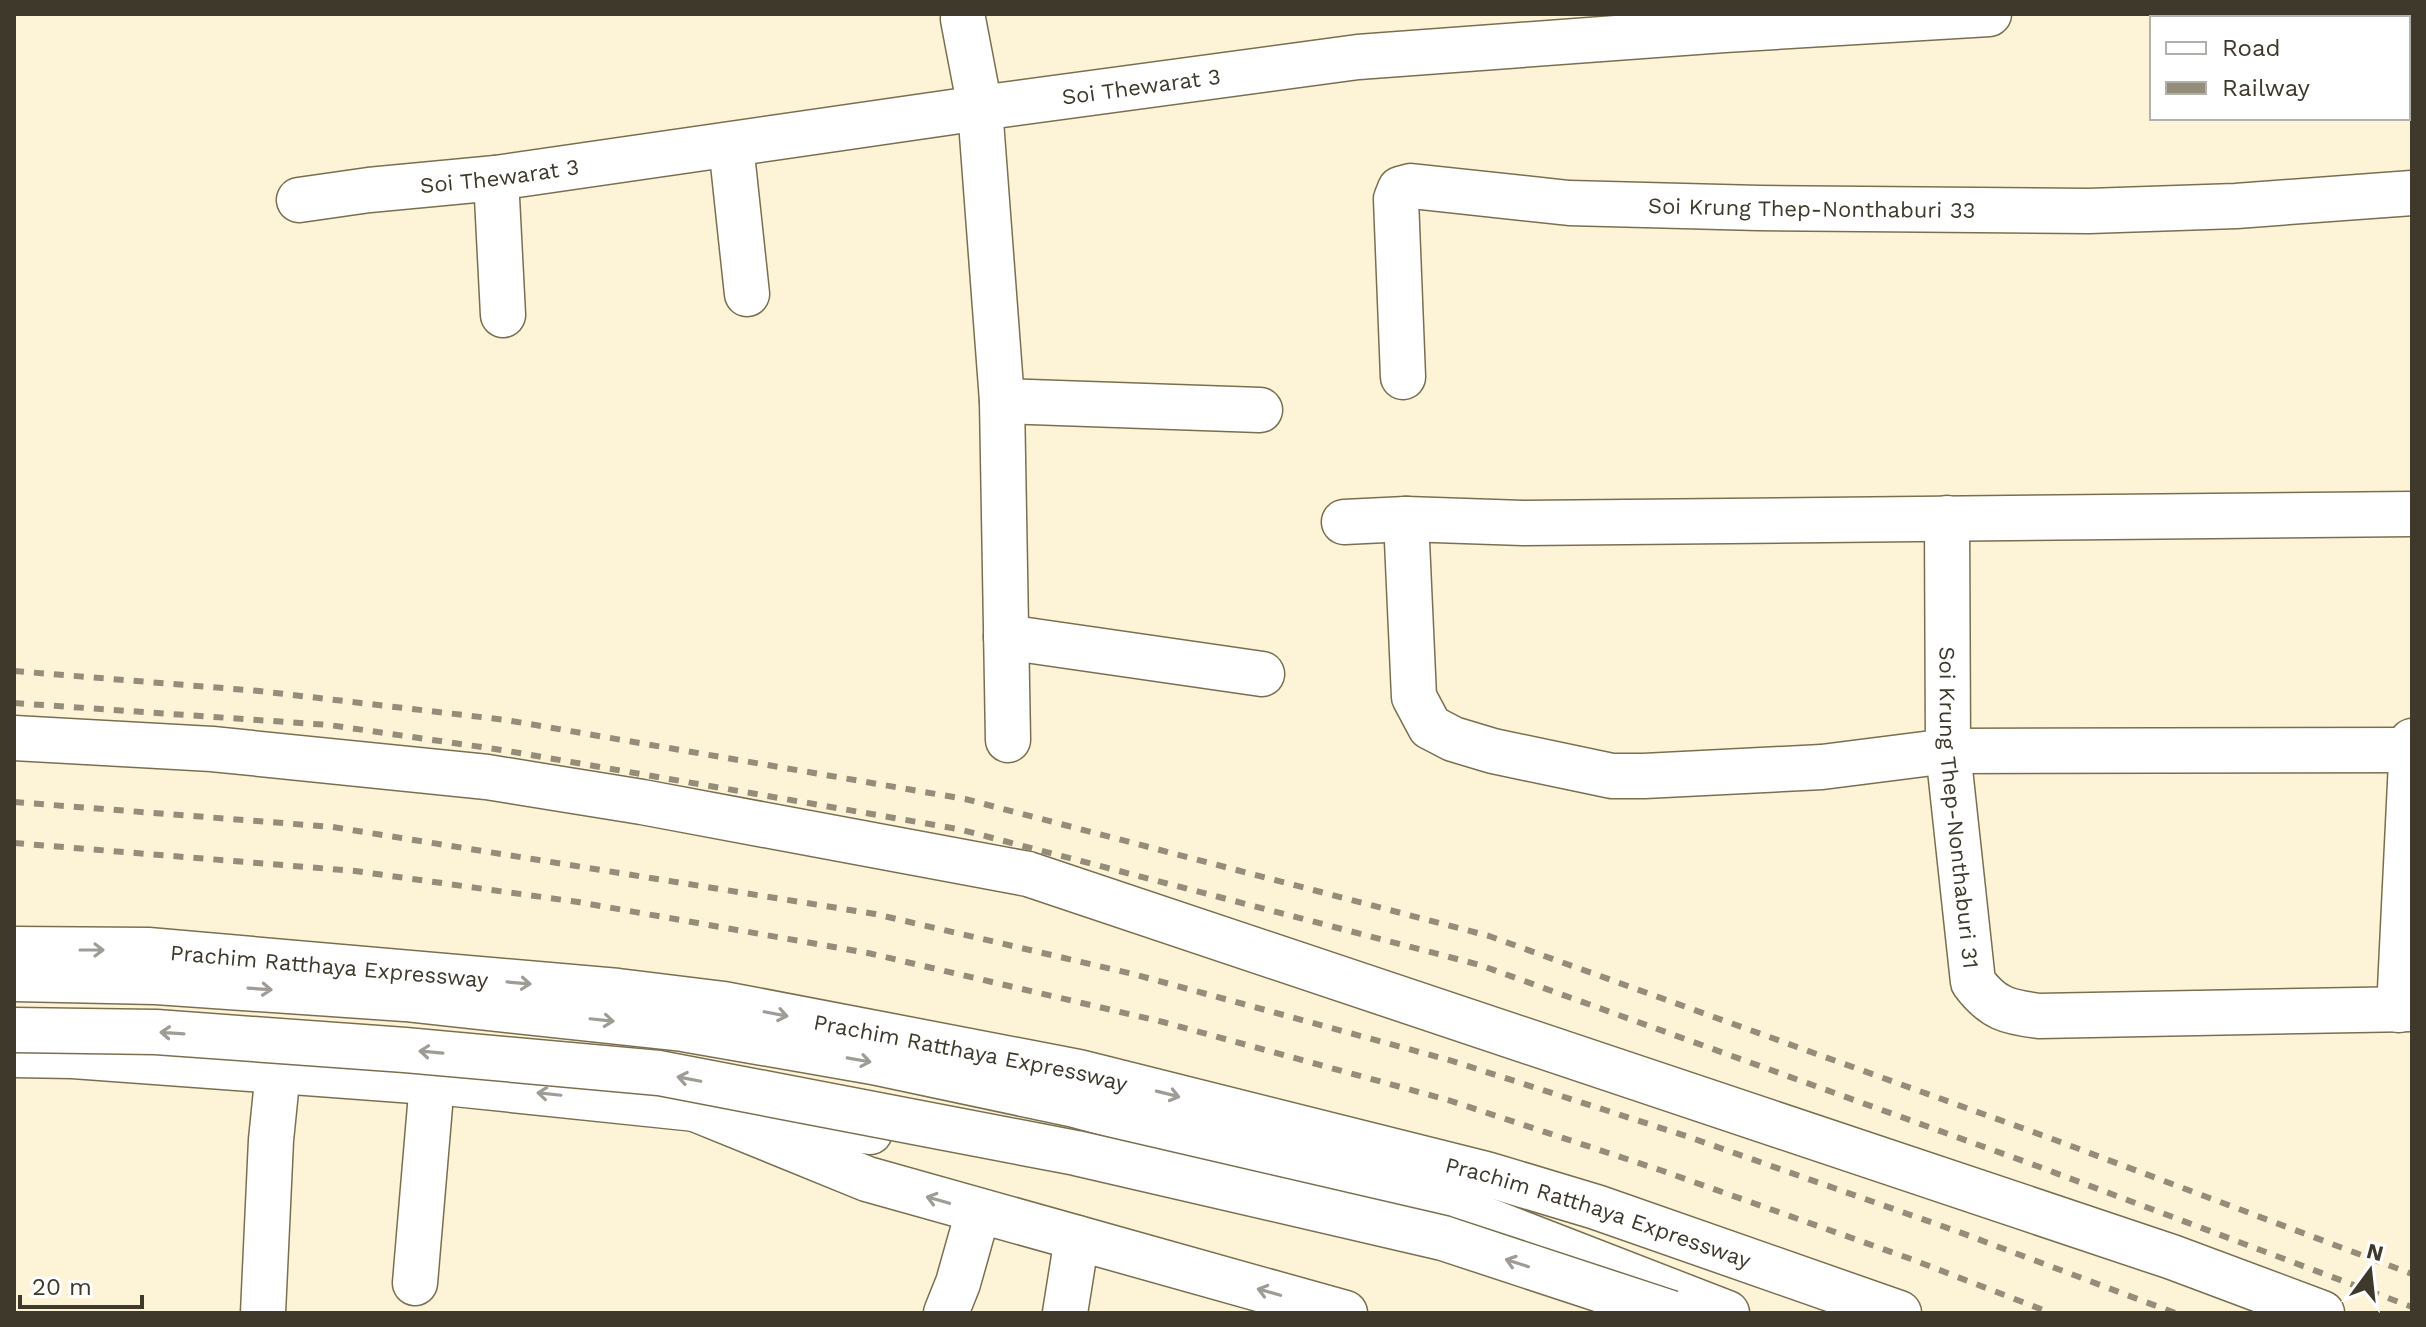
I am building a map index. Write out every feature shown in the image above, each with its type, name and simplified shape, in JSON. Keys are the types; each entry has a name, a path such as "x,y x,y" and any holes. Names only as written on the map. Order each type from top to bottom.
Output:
{"main road":[{"name":"Soi Thewarat 3","path":"299,200 496,178 1358,57 1989,14"},
{"path":"963,19 980,108 1002,401 1008,740"},
{"path":"731,145 747,294"},
{"path":"496,178 503,315"},
{"name":"Soi Krung Thep-Nonthaburi 33","path":"1403,377 1396,199 1400,189 1411,186 1569,203 2057,211 2236,206 2412,193"},
{"path":"1002,401 1260,410"},
{"path":"1344,522 1406,519 1523,523 2412,514"},
{"name":"Soi Krung Thep-Nonthaburi 31","path":"1947,518 1948,751 1973,982 1985,998 2008,1012 2039,1016 2406,1010"},
{"path":"1406,519 1414,697 1430,727 1453,739 1493,751 1612,776 1644,776 1822,767 1948,751 2412,750"},
{"path":"1006,637 1262,674"},
{"path":"14,738 212,749 487,777 642,802 1028,874 2172,1257 2322,1313"},
{"path":"2406,1010 2412,741"},
{"name":"Prachim Ratthaya Expressway","path":"14,949 148,950 618,991 724,1004 1079,1072 1500,1178 1596,1207 1899,1313"},
{"path":"14,979 156,982 405,999 683,1029 873,1062 1075,1105 1459,1209 1727,1313"},
{"path":"14,1030 172,1033 659,1073 1076,1153 1443,1238 1671,1313"},
{"path":"14,1055 73,1056 432,1082 695,1109 1459,1209"},
{"path":"263,1313 271,1140 278,1071"},
{"path":"415,1283 432,1082"},
{"path":"695,1109 867,1179 1345,1313"},
{"path":"946,1313 978,1212"},
{"path":"1065,1313 1077,1238"}],"railway":[{"path":"14,671 259,691 506,720 965,799 1489,936 2047,1137 2412,1274"},
{"path":"14,703 329,725 502,750 958,829 1480,965 2037,1166 2412,1307"},
{"path":"14,802 333,827 875,914 1133,974 1449,1060 1686,1136 1959,1232 2175,1313"},
{"path":"14,843 355,871 578,902 868,953 1163,1022 1448,1100 1660,1170 1911,1259 2051,1313"}]}
